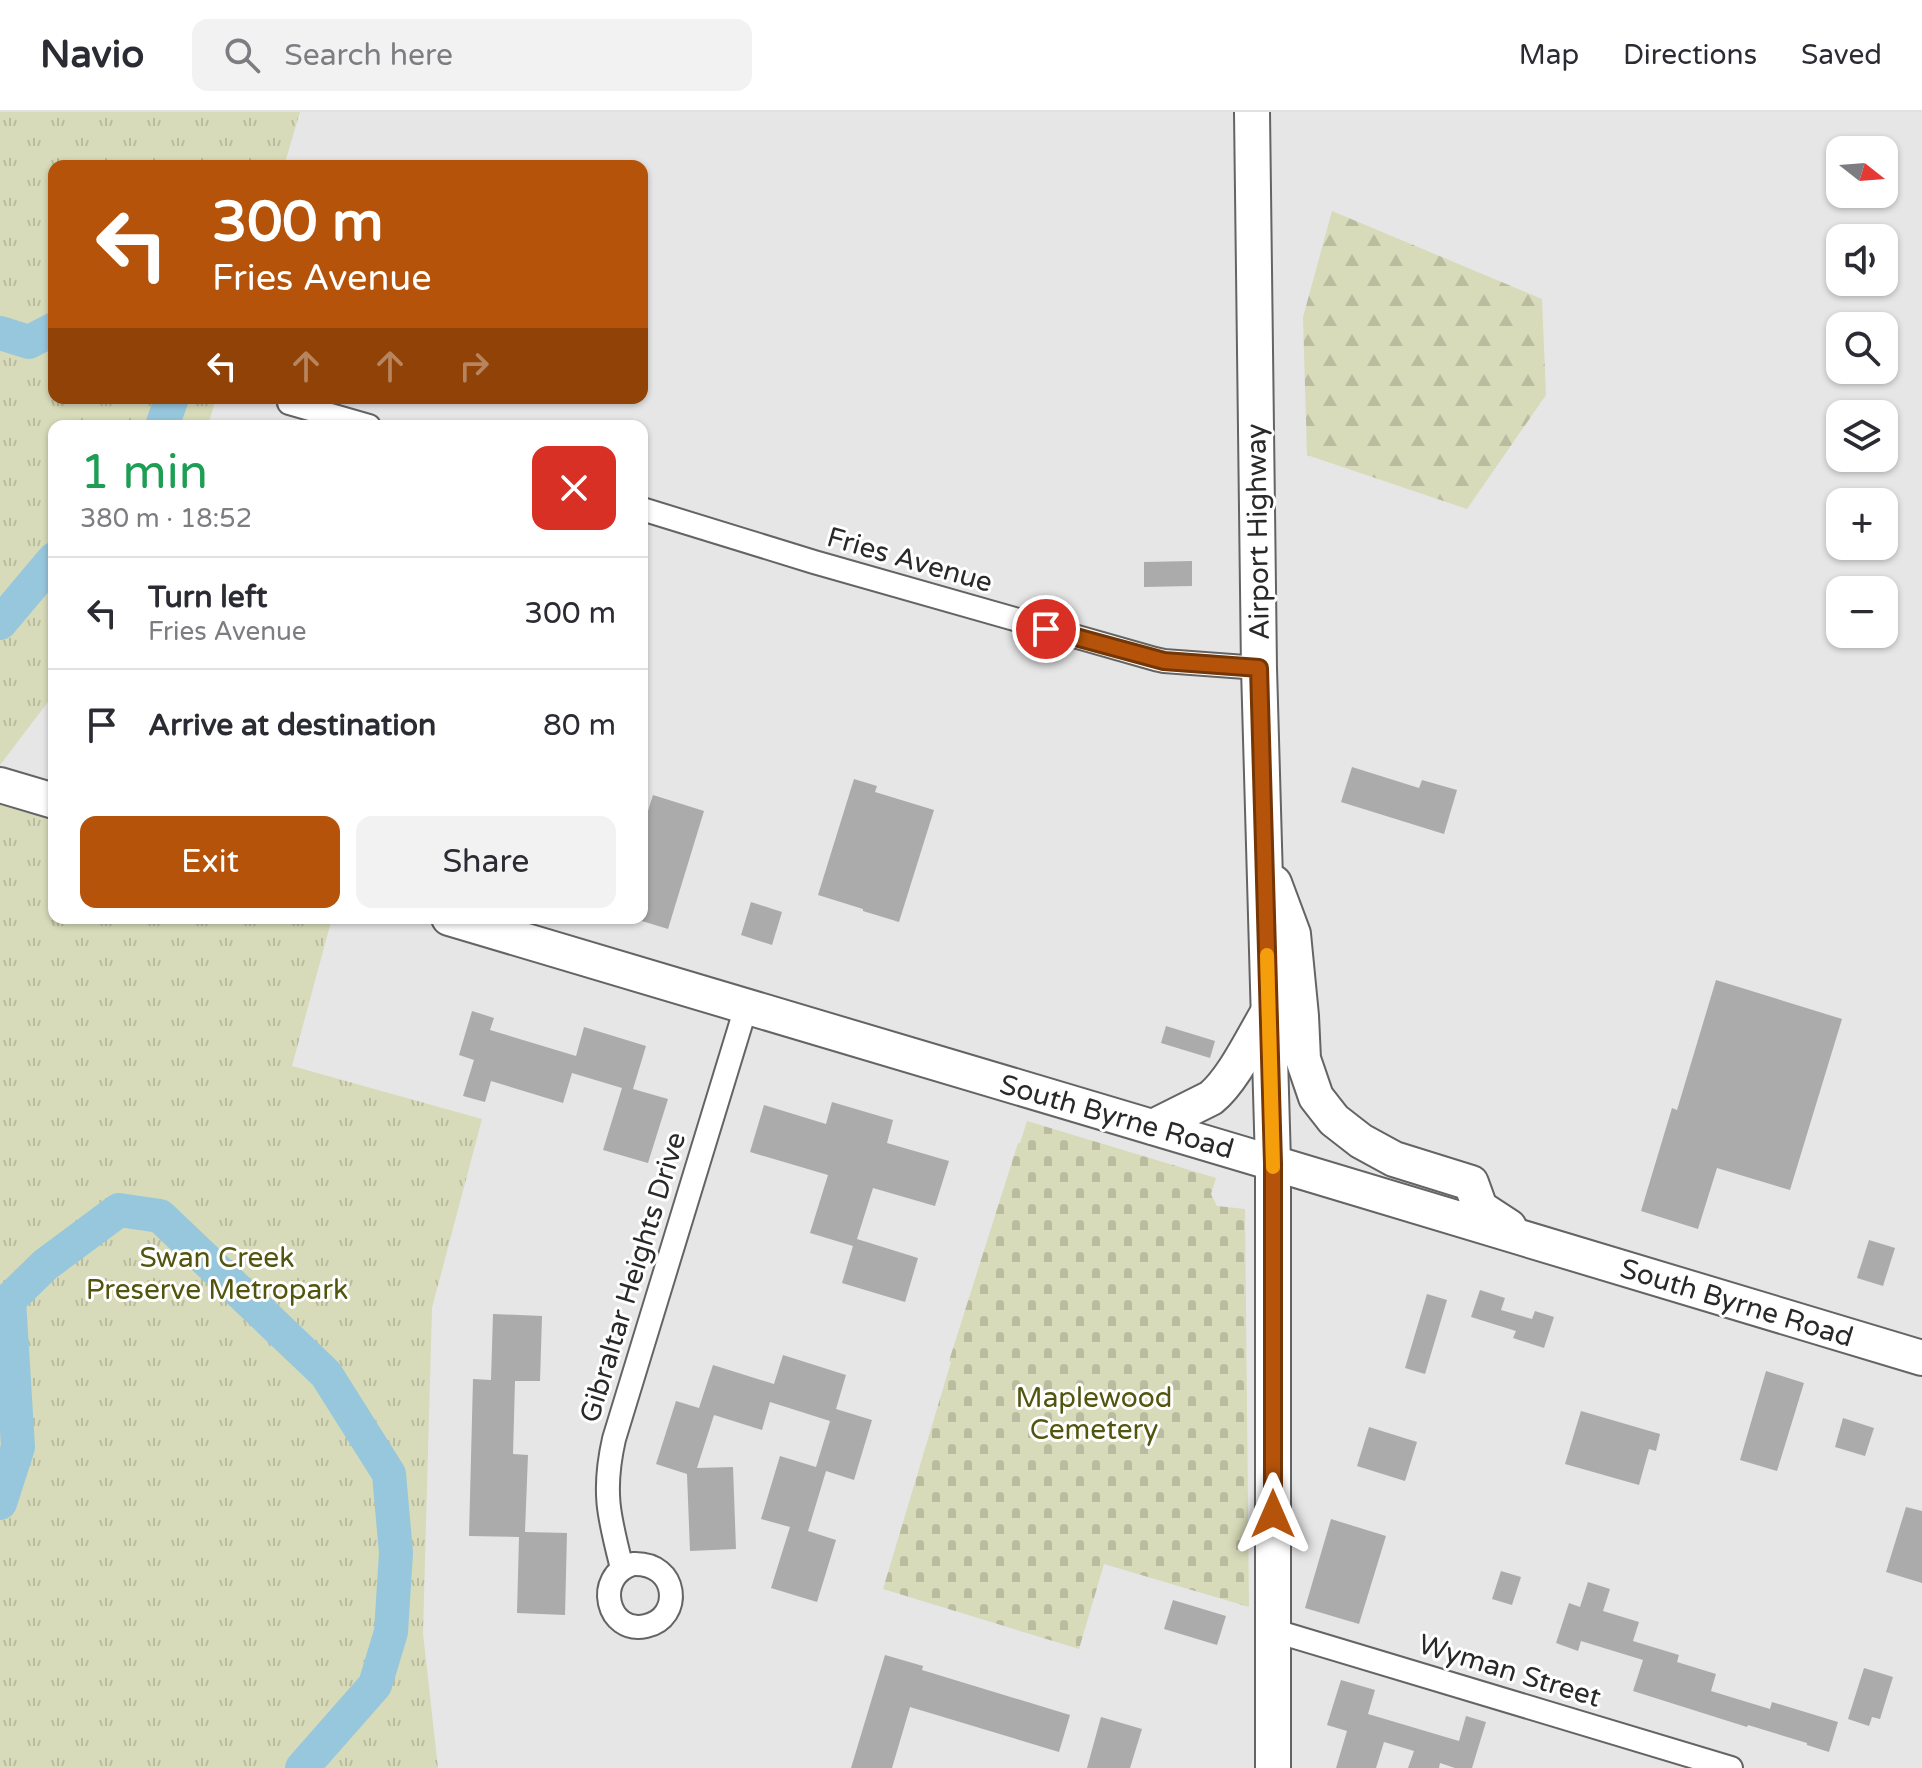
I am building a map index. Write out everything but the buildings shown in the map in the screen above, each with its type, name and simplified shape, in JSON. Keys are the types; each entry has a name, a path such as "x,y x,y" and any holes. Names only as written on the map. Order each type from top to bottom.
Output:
{"main road":[{"name":"Airport Highway","path":"1252,112 1259,668 1273,1163 1273,1768"},
{"path":"0,785 48,799"},
{"path":"1264,854 1293,934 1303,1059 1316,1097 1334,1120 1361,1141 1394,1159 1471,1183 1480,1208 1526,1239"},
{"name":"South Byrne Road","path":"469,924 1922,1358"},
{"path":"1153,1127 1218,1093 1269,1011"}],"street":[{"path":"292,404 348,420"},
{"name":"Fries Avenue","path":"648,511 814,562 1164,661 1259,668"},
{"name":"Gibraltar Heights Drive","path":"622,1568 607,1500 607,1469 746,1007"},
{"name":"Wyman Street","path":"1272,1630 1731,1768"}],"green space":[{"path":"0,112 300,112 286,160 48,160 48,404 214,404 210,420 48,420 48,702 0,765"},
{"path":"1332,211 1542,299 1546,395 1467,509 1307,455 1303,317"},
{"name":"Swan Creek Preserve Metropark","path":"0,785 48,799 48,924 330,924 292,1066 482,1119 432,1308 423,1633 438,1768 0,1768"},
{"name":"Maplewood Cemetery","path":"1027,1121 1216,1178 1211,1194 1217,1206 1245,1209 1249,1607 1104,1564 1079,1649 883,1589 949,1361"}],"waterway":[{"path":"0,333 29,342 48,332"},
{"path":"164,420 170,404"},
{"path":"0,623 48,566"},
{"path":"0,1503 18,1447 9,1300 45,1265 119,1210 160,1216 326,1374 389,1474 396,1553 391,1632 375,1685 302,1768"}],"slow traffic":[{"path":"1267,955 1273,1167"}],"route":[{"path":"1046,629 1164,661 1259,668 1273,1163 1273,1514"}]}
